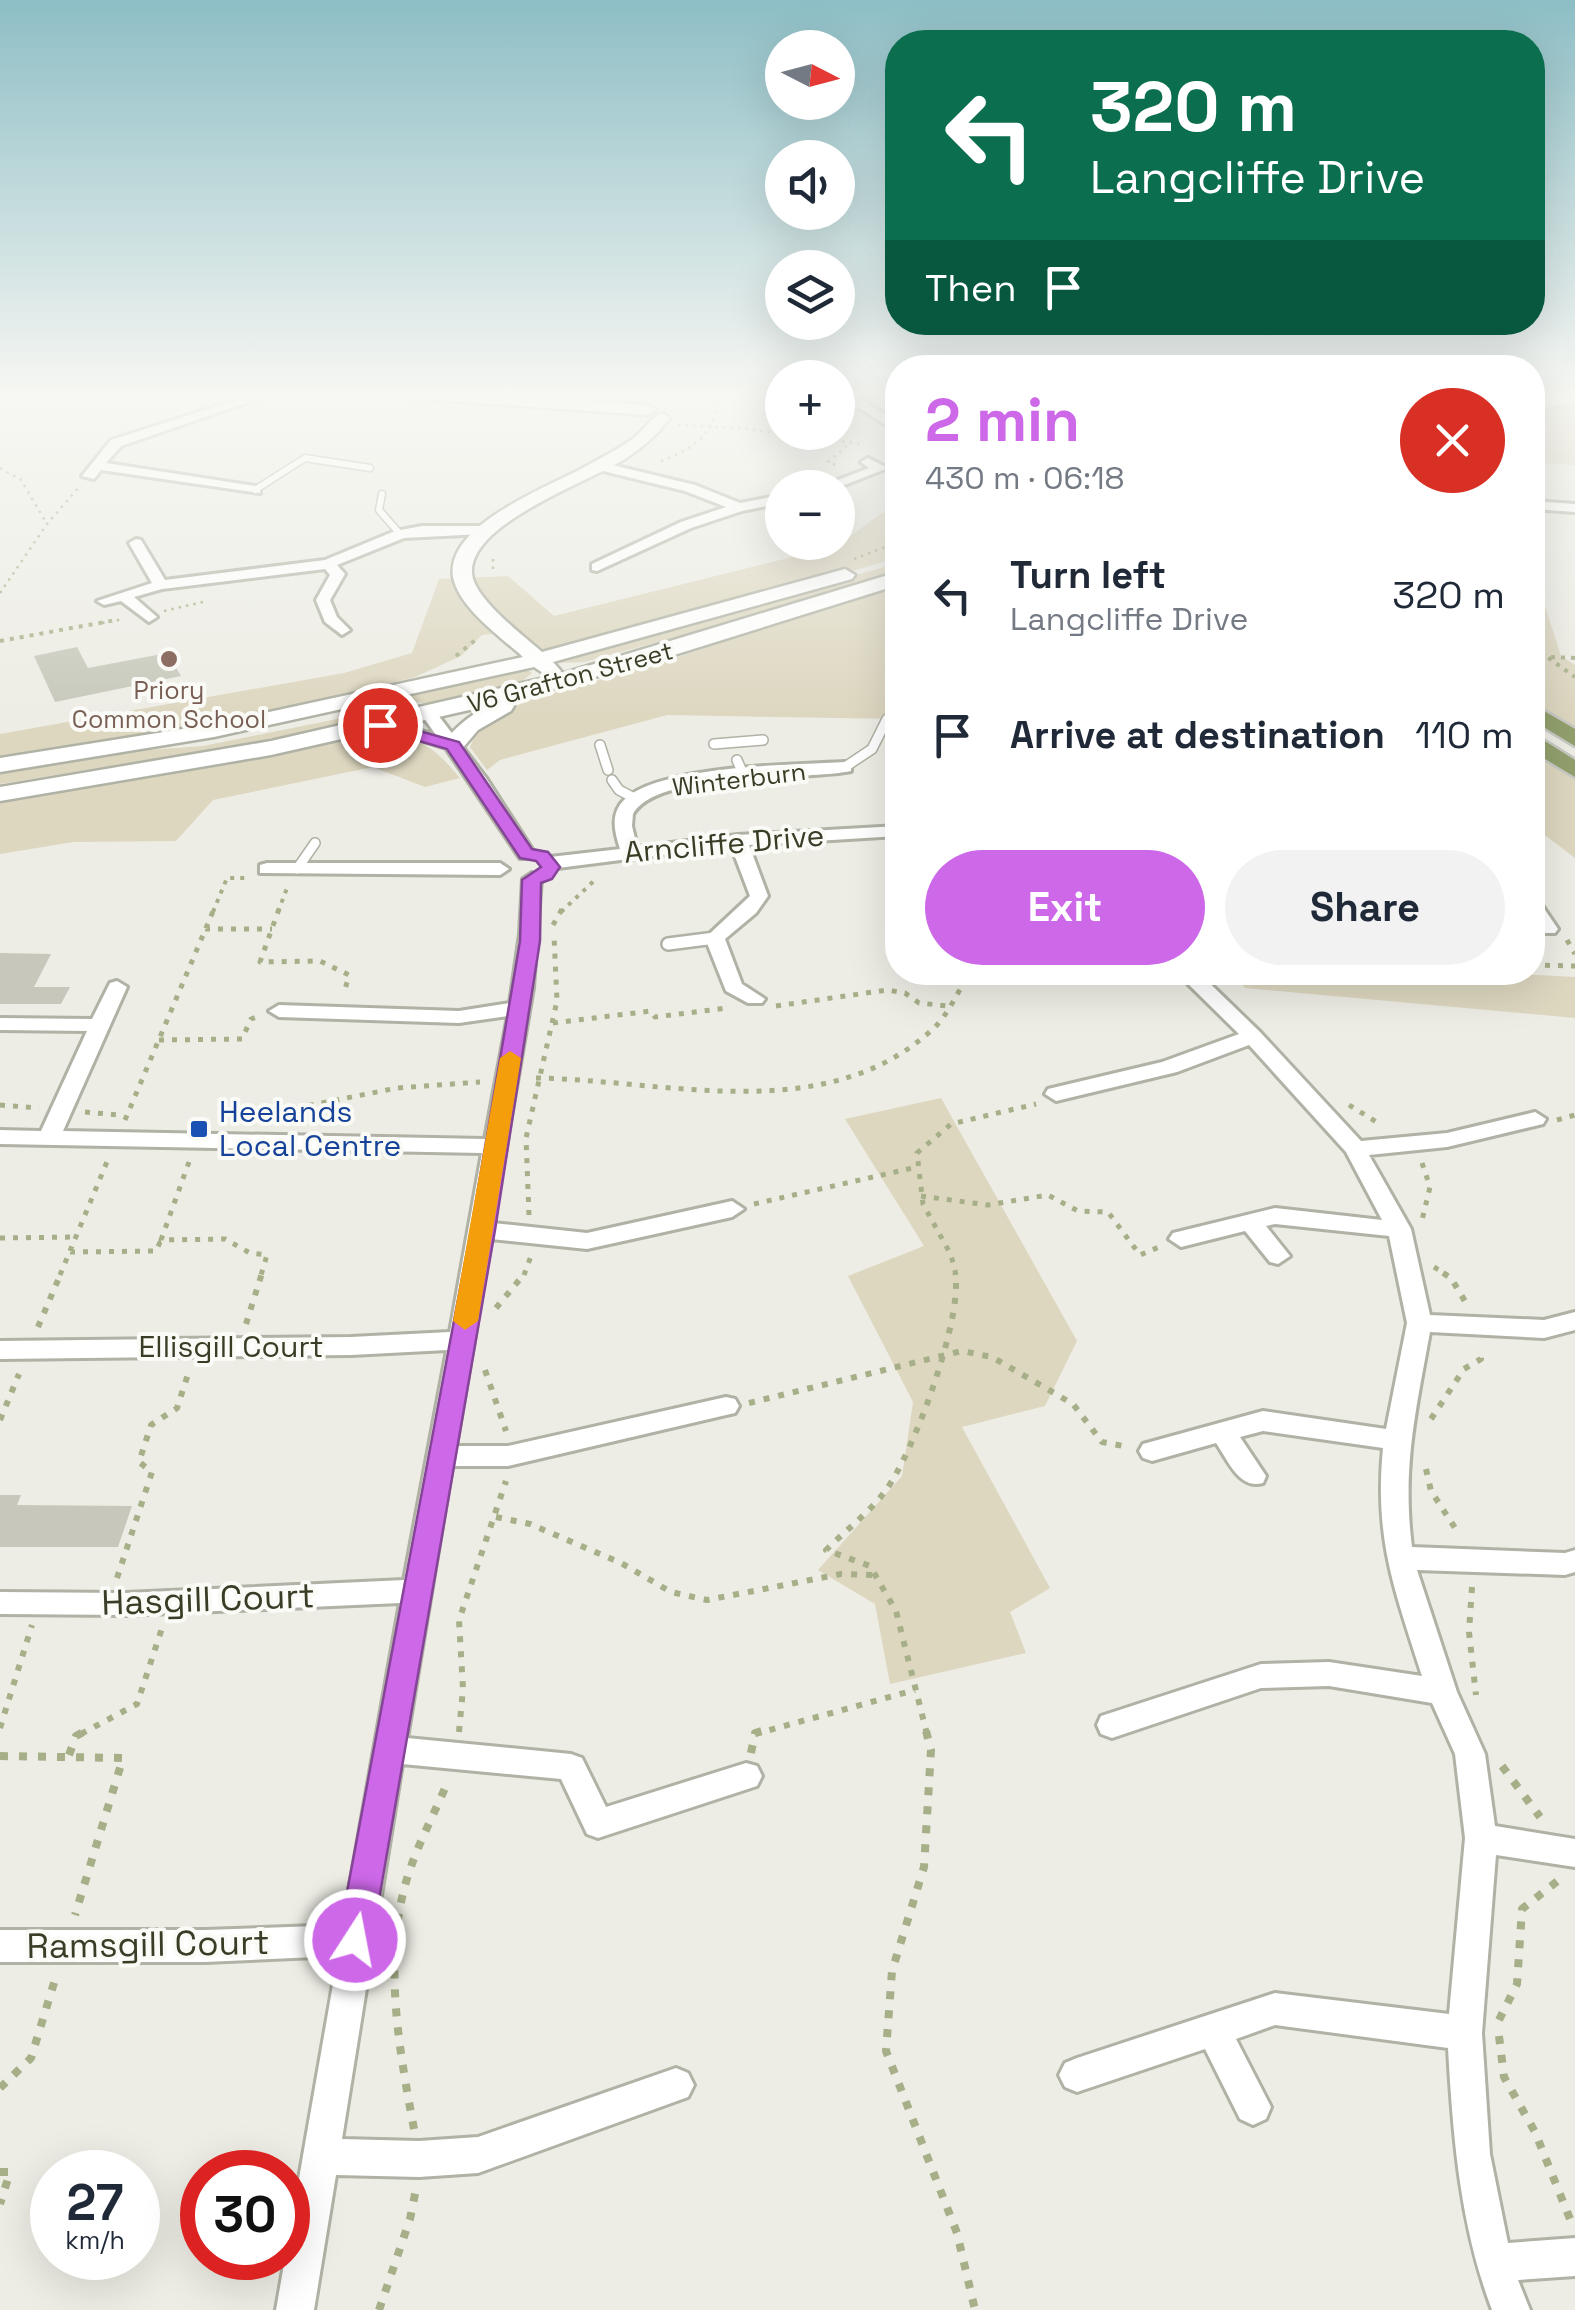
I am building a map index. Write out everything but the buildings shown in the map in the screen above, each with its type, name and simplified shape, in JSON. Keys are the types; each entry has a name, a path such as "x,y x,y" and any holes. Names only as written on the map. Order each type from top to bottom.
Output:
{"main road":[{"path":"1545,719 1575,739"},
{"path":"1545,749 1575,770"}],"street":[{"path":"453,745 470,725 490,712 556,682 540,661 477,601 462,576 464,558 483,530 535,501"},
{"path":"721,501 739,508"},
{"path":"600,559 739,508 765,503"},
{"path":"1545,506 1575,508"},
{"path":"104,601 160,585 328,564 400,534 452,527 483,530"},
{"path":"136,543 160,585"},
{"name":"V6 Grafton Street","path":"0,765 282,718 540,661 885,562"},
{"path":"328,564 338,574 323,600 330,618 342,630"},
{"name":"V6 Grafton Street","path":"0,794 429,714 682,648 885,582"},
{"path":"126,597 149,618"},
{"path":"418,688 465,668 510,632"},
{"path":"282,718 404,705 429,714 526,854"},
{"path":"380,725 453,745"},
{"name":"Winterburn","path":"630,852 622,833 622,818 645,792 695,780 738,763 844,767"},
{"name":"Arncliffe Drive","path":"550,863 738,840 885,832"},
{"path":"738,840 759,896 750,911 727,924 716,938 732,987 762,1003"},
{"path":"264,874 296,869 500,869 508,878 532,880 545,875 550,863 542,856 526,854 506,860 500,869"},
{"path":"294,2310 355,1940 392,1750 415,1591 483,1230 530,941 532,880"},
{"path":"1545,924 1548,929"},
{"path":"1200,985 1253,1036 1355,1149 1399,1229 1419,1323 1397,1440 1392,1496 1399,1558 1442,1692 1470,1754 1481,1838 1465,2033 1472,2154 1493,2263 1510,2310"},
{"path":"48,1139 117,987"},
{"path":"279,1011 458,1017 519,1008"},
{"path":"0,1024 100,1025"},
{"path":"1056,1094 1169,1067 1253,1036"},
{"path":"1355,1149 1447,1140 1535,1119"},
{"path":"0,1137 494,1146"},
{"path":"483,1230 586,1241 732,1209"},
{"path":"1181,1238 1275,1216 1399,1229"},
{"path":"1250,1222 1278,1256"},
{"path":"1419,1323 1544,1328 1575,1321"},
{"name":"Ellisgill Court","path":"0,1350 351,1346 462,1340"},
{"path":"440,1456 508,1456 726,1406"},
{"path":"1152,1451 1263,1421 1397,1440"},
{"path":"1222,1432 1254,1476"},
{"path":"1399,1558 1575,1562"},
{"name":"Hasgill Court","path":"0,1603 108,1604 415,1591"},
{"path":"1112,1724 1261,1676 1330,1674 1442,1692"},
{"path":"392,1750 570,1767 598,1824 746,1776"},
{"path":"1481,1838 1575,1854"},
{"name":"Ramsgill Court","path":"0,1946 355,1940"},
{"path":"1077,2075 1275,2009 1465,2033"},
{"path":"1213,2030 1253,2108"},
{"path":"321,2158 420,2160 478,2155 676,2085"},
{"path":"1493,2263 1575,2257"}],"lane":[{"path":"381,501 379,510 400,534"},
{"path":"844,767 862,760 876,746 885,722"},
{"path":"714,744 763,740"},
{"path":"729,742 738,763"},
{"path":"600,745 619,790 636,799"},
{"path":"296,869 314,843"},
{"path":"668,944 716,938"}],"path":[{"path":"33,501 47,524"},
{"path":"0,593 68,501"},
{"path":"1545,656 1575,676"},
{"path":"1548,658 1575,658"},
{"path":"296,869 260,962 320,961 349,975 338,1015"},
{"path":"0,1420 226,878 264,874"},
{"path":"532,1238 525,1192 526,1138 553,1023 558,972 553,926 565,904 601,876"},
{"path":"205,930 272,929"},
{"path":"1545,965 1575,966"},
{"path":"762,1003 887,990 906,993 919,1003 948,1006"},
{"path":"553,1023 651,1011 655,1017 731,1010 725,996"},
{"path":"159,1040 242,1039 250,1019 279,1011"},
{"path":"974,2310 957,2232 886,2051 892,1970 924,1867 931,1750 896,1612 870,1566 826,1550 887,1490 928,1400 957,1303 951,1255 921,1196 917,1153 951,1124 1057,1100 1056,1094"},
{"path":"70,1252 156,1252 196,1140"},
{"path":"732,1209 917,1167"},
{"path":"921,1196 988,1205 1048,1194 1078,1211 1108,1212 1140,1255 1181,1238"},
{"path":"0,1238 76,1238"},
{"path":"160,1240 225,1240 250,1253 267,1255 240,1346"},
{"path":"108,1604 152,1472 139,1462 151,1425 177,1408 197,1346"},
{"path":"726,1406 962,1351 992,1357 1074,1404 1102,1442 1152,1451"},
{"path":"496,1518 530,1524 620,1563 671,1592 707,1600 841,1574 876,1575"},
{"path":"69,1756 76,1736 137,1704 170,1602"},
{"path":"0,1728 38,1603"},
{"path":"746,1776 755,1733 914,1690"},
{"path":"0,1756 123,1758 31,2058 0,2088"},
{"path":"0,2172 10,2172 0,2204"}],"shaded area":[{"path":"885,512 885,561 540,661 510,632 482,635 461,656 415,677 282,718 0,765 0,734 344,673 412,653 439,579 508,576 554,616 780,560 855,560 855,533"},
{"path":"885,567 885,574 753,616 584,662 560,663"},
{"path":"885,588 885,719 667,715 500,760 487,770 470,747 477,731 523,702 678,657"},
{"path":"1545,606 1561,656 1575,665 1575,738 1545,718"},
{"path":"526,669 532,673 519,684 433,705 398,698"},
{"path":"382,710 410,710 240,745 0,784 0,770 120,752 203,746"},
{"path":"367,735 420,743 460,778 425,787 373,767 213,800 176,841 73,842 0,854 0,794"},
{"path":"1545,749 1575,770 1575,858 1545,835"},
{"path":"1545,975 1575,977 1575,1018 1242,985 1545,985"},
{"path":"941,1098 1077,1341 1045,1406 962,1427 1050,1588 1010,1612 1026,1653 890,1684 875,1604 818,1570 902,1476 913,1402 848,1276 924,1246 845,1119"}],"slow traffic":[{"path":"465,1321 510,1058"}],"place":[{"name":"Priory Common School","path":"169,659"},
{"name":"Heelands Local Centre","path":"199,1129"}],"route":[{"path":"355,1940 483,1230 530,941 532,880 545,875 551,867 542,856 526,854 453,745 380,725"}]}
